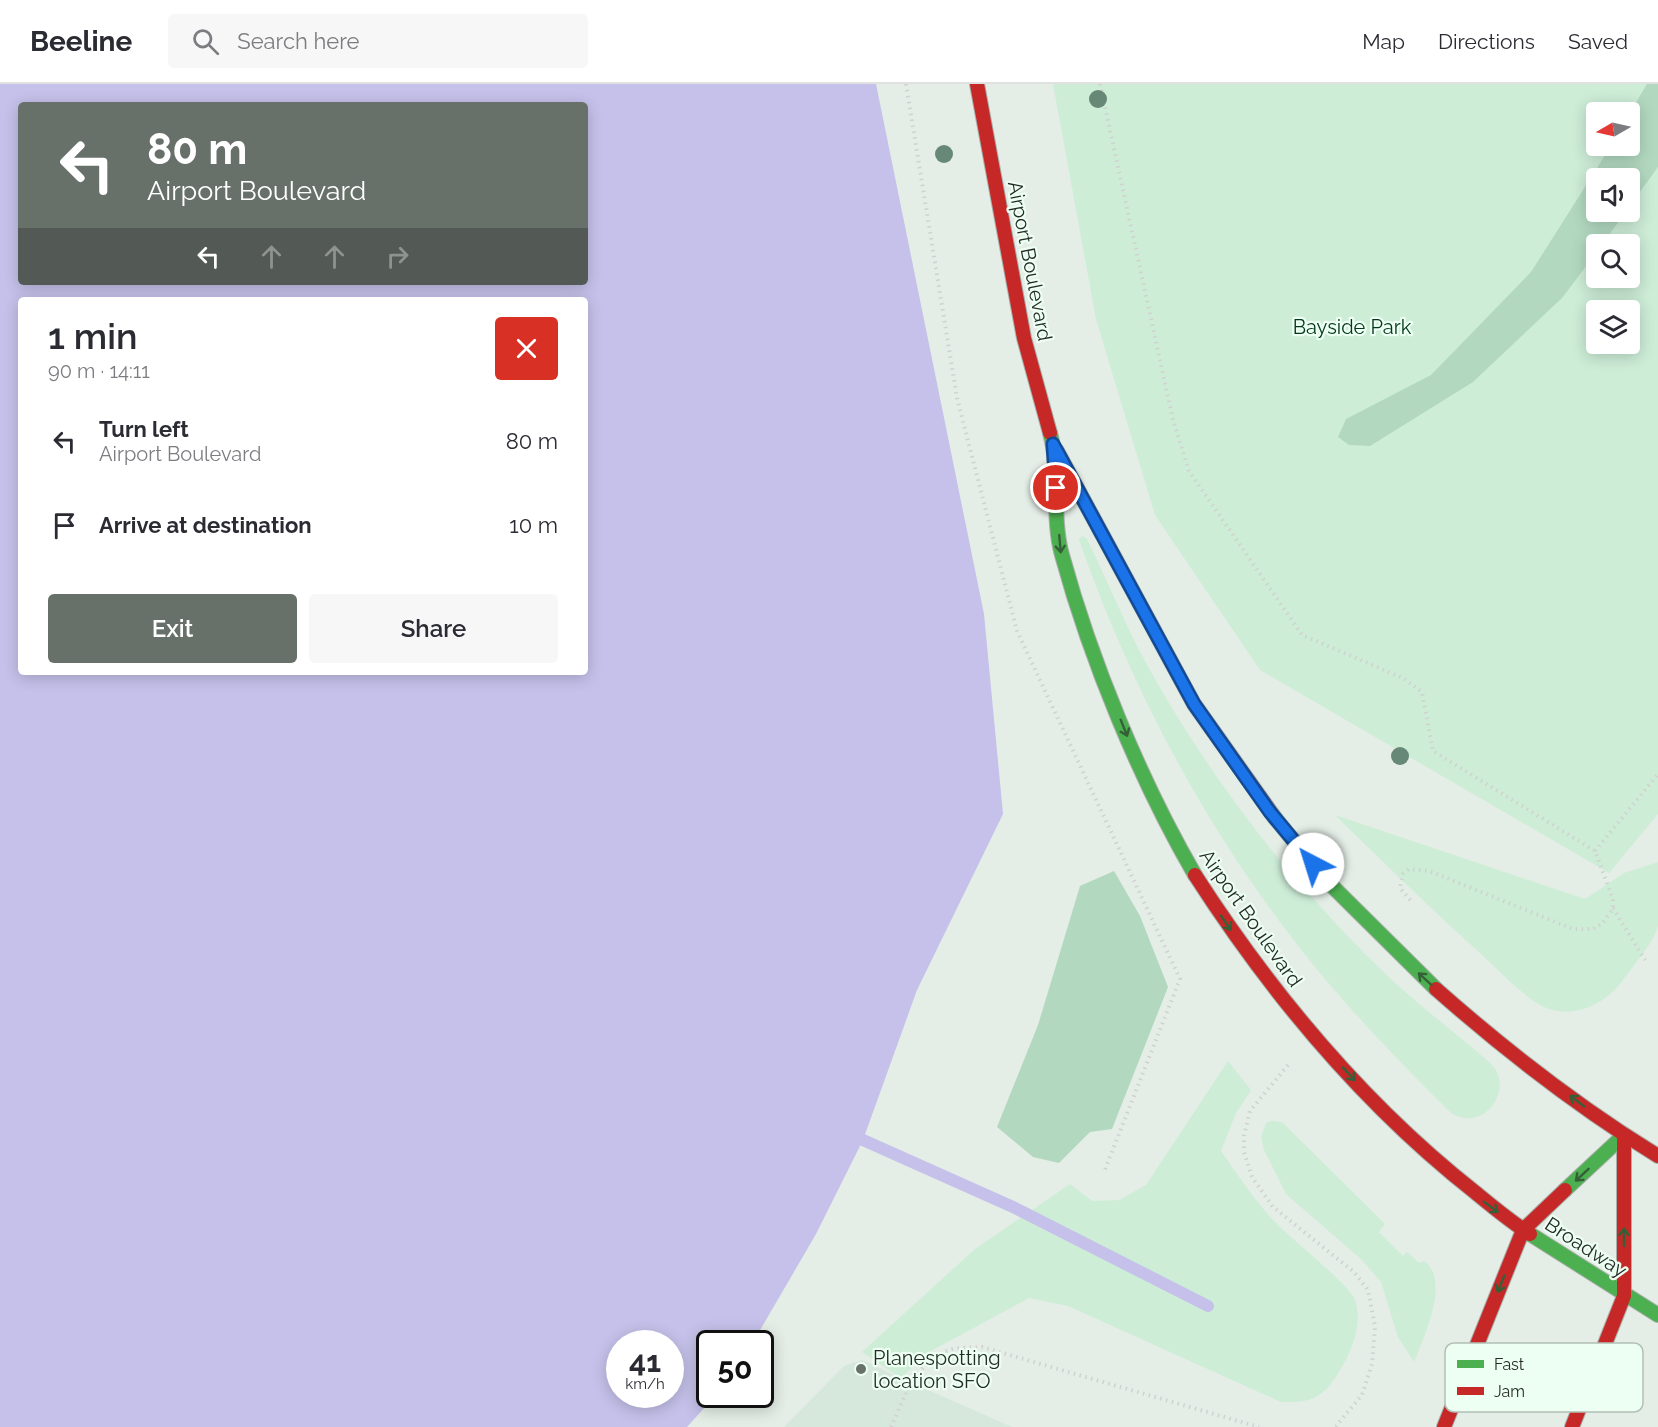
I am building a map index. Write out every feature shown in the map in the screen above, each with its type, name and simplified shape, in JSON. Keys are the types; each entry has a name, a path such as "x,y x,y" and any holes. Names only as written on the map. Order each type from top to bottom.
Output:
{"main road":[{"name":"Airport Boulevard","path":"977,84 1024,338 1053,444 1061,553 1097,661 1163,818 1200,884 1250,956 1313,1035 1373,1100 1438,1163 1523,1230"},
{"name":"Airport Boulevard","path":"1053,444 1194,704 1285,830 1327,881 1422,977 1489,1035 1624,1135"},
{"path":"1624,1135 1658,1156"},
{"path":"1478,1343 1523,1230 1624,1135"},
{"path":"1605,1343 1624,1296 1624,1135"},
{"name":"Broadway","path":"1523,1230 1624,1296 1658,1315"},
{"path":"1444,1427 1450,1412"},
{"path":"1572,1427 1578,1412"}],"path":[{"path":"906,84 957,398 1017,631 1180,979 1104,1172"},
{"path":"1100,84 1173,420 1189,471 1302,635 1403,678 1422,692 1433,751 1595,851 1613,899 1613,908 1645,960"},
{"path":"1595,851 1658,774"},
{"path":"1412,902 1400,888 1402,874 1409,869 1429,871 1573,929 1593,929 1603,923 1613,908"},
{"path":"1313,1035 1250,1111 1244,1136 1244,1152 1252,1177 1273,1206 1354,1272 1368,1290 1375,1326 1372,1364 1362,1395 1332,1427"},
{"path":"891,1427 912,1382 928,1362 949,1350 982,1347 1259,1427"}],"shaded area":[{"path":"0,84 876,84 984,614 1003,814 917,990 863,1140 816,1234 760,1330 696,1330 696,1408 704,1408 687,1427 0,1427"},
{"path":"862,1360 1012,1427 784,1427 844,1366"}],"green space":[{"name":"Bayside Park","path":"1053,84 1658,84 1658,814 1609,873 1260,670 1155,515 1096,319"},
{"path":"1647,84 1658,84 1658,167 1640,192 1640,168 1597,168 1605,156 1640,156 1640,102 1636,102"},
{"path":"1586,185 1586,222 1618,222 1610,234 1586,234 1586,266 1562,298 1473,382 1370,446 1349,445 1338,437 1346,419 1431,375 1531,272"},
{"path":"1082,536 1087,539 1131,634 1166,699 1209,765 1255,829 1302,886 1364,953 1403,990 1490,1063 1497,1073 1500,1084 1493,1104 1486,1112 1476,1117 1465,1118 1448,1110 1384,1045 1331,986 1253,884 1217,830 1154,717 1101,600 1079,540"},
{"path":"1335,815 1585,899 1624,873 1658,862 1658,926 1656,932 1616,989 1598,1003 1566,1012 1544,1007 1511,983"},
{"path":"1114,871 1140,916 1168,987 1112,1129 1090,1132 1059,1163 1033,1157 997,1127 1038,1025 1080,886"},
{"path":"1228,1061 1251,1090 1236,1113 1221,1151 1269,1216 1343,1284 1355,1300 1358,1318 1352,1346 1334,1379 1322,1393 1309,1400 1281,1402 1068,1306 1029,1298 927,1353 901,1378 862,1352 975,1249 1070,1184 1092,1201 1119,1200 1146,1185"},
{"path":"1282,1122 1385,1224 1379,1232 1403,1256 1407,1252 1419,1263 1424,1261 1432,1270 1435,1281 1433,1309 1414,1362 1398,1337 1381,1282 1362,1260 1286,1194 1264,1150 1261,1137 1266,1123"}],"waterway":[{"path":"863,1140 1013,1207 1208,1306"}],"traffic: fast":[{"path":"1050,433 1055,463 1059,540 1087,636 1136,760 1195,875"},
{"path":"1275,818 1327,881 1436,989"},
{"path":"1565,1190 1624,1135"},
{"path":"1530,1234 1658,1315"}],"traffic: jam":[{"path":"977,84 1024,338 1050,433"},
{"path":"1057,451 1194,704 1275,818"},
{"path":"1195,875 1255,962 1322,1045 1358,1085 1435,1159 1530,1234"},
{"path":"1436,989 1544,1077 1600,1118 1658,1156"},
{"path":"1605,1343 1624,1296 1624,1135"},
{"path":"1478,1343 1523,1230 1565,1190"},
{"path":"1444,1427 1450,1412"},
{"path":"1572,1427 1578,1412"}],"place":[{"name":"Planespotting location SFO","path":"861,1369"}],"route":[{"path":"1056,488 1053,444 1105,534 1133,594 1194,704 1270,812 1313,864"}]}
